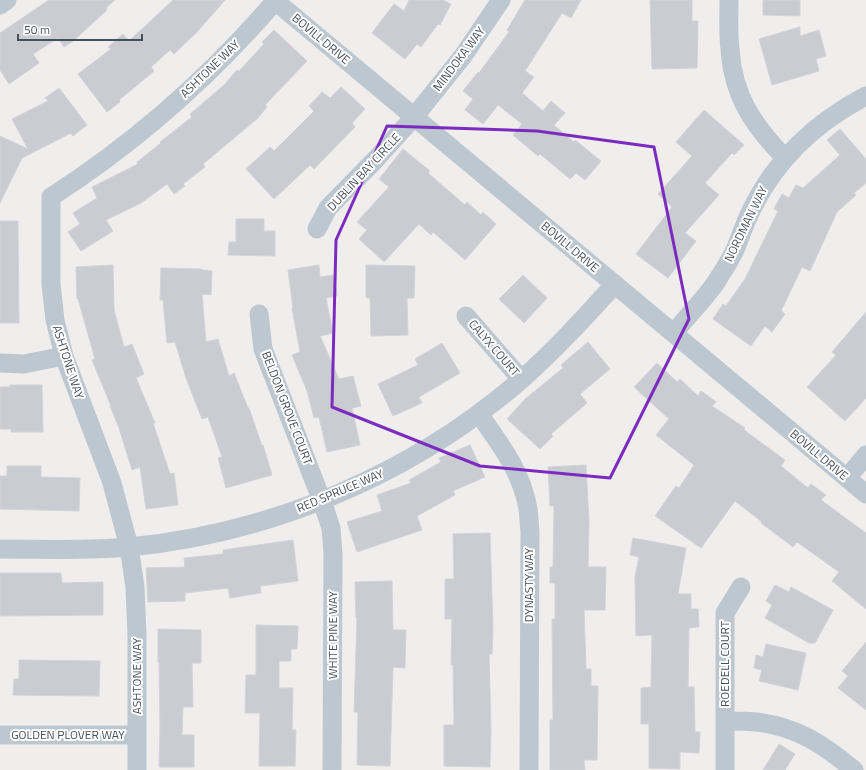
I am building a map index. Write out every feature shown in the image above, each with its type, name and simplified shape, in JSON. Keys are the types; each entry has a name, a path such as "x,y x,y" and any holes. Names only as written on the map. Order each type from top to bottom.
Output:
{"street":[{"path":"0,5 7,0"},
{"name":"BOVILL DRIVE","path":"275,0 866,494"},
{"name":"ASHTONE WAY","path":"137,770 137,636 135,587 129,547 112,483 64,356 55,320 50,284 51,197 122,147 173,106 243,38 275,0"},
{"name":"MINDOKA WAY","path":"414,117 463,56 501,0"},
{"path":"729,0 730,49 733,72 741,98 751,118 765,138 785,158"},
{"name":"NORDMAN WAY","path":"674,333 718,280 734,251 753,206 764,186 785,158 826,120 848,105 866,96"},
{"name":"DUBLIN BAY CIRCLE","path":"317,229 328,208 376,159 414,117"},
{"name":"RED SPRUCE WAY","path":"0,549 85,550 129,547 182,540 241,528 288,514 356,487 406,461 479,414 548,355 615,284"},
{"name":"BELDON GROVE COURT","path":"259,314 263,349 322,501"},
{"name":"CALYX COURT","path":"466,316 521,379"},
{"path":"0,363 24,364 64,356"},
{"name":"DYNASTY WAY","path":"479,414 509,456 524,490 528,510 530,531 529,770"},
{"path":"847,478 866,455"},
{"name":"WHITE PINE WAY","path":"322,501 331,528 333,554 332,770"},
{"name":"ROEDELL COURT","path":"725,770 726,613 741,586"},
{"path":"725,721 756,722 782,727 807,736 829,750 854,770"},
{"name":"GOLDEN PLOVER WAY","path":"0,735 137,735"}],"highlighted area":[{"path":"387,126 537,131 654,147 689,319 610,478 480,466 332,407 336,240"}],"building":[{"path":"49,0 115,0 106,8 107,10 72,42 64,47 58,38 33,54 39,63 9,84 0,70 0,33"},
{"path":"173,0 225,0 198,31 174,54 170,50 151,67 154,71 107,112 78,74 111,49 108,47 123,34 129,41"},
{"path":"409,0 443,0 451,4 440,25 438,24 421,47 417,44 405,59 372,33 394,4 404,11"},
{"path":"525,0 581,0 571,18 562,13 525,71 534,77 522,93 543,111 551,101 565,113 554,125 574,142 575,140 601,161 585,180 576,173 570,179 540,154 538,156 513,135 522,124 498,105 483,124 465,110 473,99 463,91 478,72 479,73 509,32 507,30"},
{"path":"650,0 692,0 692,21 698,21 697,68 652,69"},
{"path":"763,0 800,0 800,16 763,15"},
{"path":"800,27 800,36 819,30 826,56 816,59 819,71 772,85 759,39"},
{"path":"274,30 307,61 265,105 267,107 257,119 203,164 205,167 183,184 185,186 174,194 167,184 141,203 106,220 113,231 81,251 68,232 80,224 73,213 97,198 92,187 138,164 137,162 192,117 190,114 224,85 237,70 239,71 264,44 262,42"},
{"path":"341,87 365,109 352,123 355,127 314,169 310,165 274,199 246,169 270,147 274,151 314,111 309,106 322,92 330,98"},
{"path":"59,88 87,125 73,136 71,133 22,158 0,203 0,136 28,149 12,119 48,101 45,98"},
{"path":"704,110 744,145 734,155 732,153 705,183 719,195 685,233 696,241 668,278 636,254 672,207 658,194 692,156 676,142"},
{"path":"840,129 866,159 866,183 854,193 856,195 837,212 810,271 802,267 781,311 785,314 772,332 765,326 751,346 713,319 723,304 726,306 745,279 778,211 774,209 782,194 789,198 796,185 803,188 840,155 827,140"},
{"path":"403,149 430,171 428,173 465,205 467,202 481,215 483,212 496,224 465,260 433,232 431,235 419,224 384,262 359,239 367,230 357,222 389,187 379,179"},
{"path":"236,219 264,219 264,231 275,231 275,256 228,255 229,242 236,242"},
{"path":"0,221 18,221 19,323 0,323"},
{"path":"113,265 114,310 124,347 132,344 144,374 136,378 155,423 153,423 170,474 174,473 178,505 146,509 140,467 132,470 111,406 92,360 95,359 77,299 76,267"},
{"path":"319,265 320,277 334,275 337,296 326,298 333,333 320,336 339,379 353,376 361,406 352,408 360,445 327,452 319,417 314,418 307,391 292,355 300,352 292,308 288,270"},
{"path":"366,265 415,266 414,298 407,298 408,335 371,336 370,298 366,298"},
{"path":"161,268 202,269 212,271 211,295 202,294 206,342 218,339 229,376 234,373 249,408 262,446 263,445 272,475 226,488 218,458 222,457 208,417 202,419 186,378 175,342 167,343 163,300 160,300"},
{"path":"523,275 547,298 524,323 499,299"},
{"path":"866,312 866,398 845,421 807,387 836,355 832,352"},
{"path":"588,342 610,369 580,394 587,403 551,434 553,436 540,449 507,419 525,399 563,368 561,365"},
{"path":"442,343 460,373 419,397 422,403 393,416 378,384 418,365 415,359"},
{"path":"657,363 677,382 680,379 698,396 701,391 716,402 712,406 745,428 744,430 785,460 781,466 808,488 811,484 826,495 821,500 866,533 866,609 832,581 839,572 797,542 793,547 735,501 701,548 655,516 676,486 679,488 694,465 656,435 669,419 634,387"},
{"path":"10,385 42,385 43,432 11,432 11,429 0,429 0,387 10,387"},
{"path":"470,445 485,477 453,491 455,495 417,516 422,530 357,552 347,522 382,511 377,495 411,483 409,480 441,462 439,458"},
{"path":"586,465 589,521 588,567 606,567 605,610 584,610 586,669 591,669 591,686 598,686 597,760 584,760 585,770 550,770 550,720 553,720 552,619 555,619 555,583 550,583 550,567 553,567 554,506 550,506 548,467"},
{"path":"7,466 41,466 41,477 80,478 79,511 0,509 0,476 7,476"},
{"path":"490,533 493,630 492,654 489,654 491,731 490,767 444,766 444,725 454,725 453,665 451,665 452,619 445,619 445,579 454,579 453,534"},
{"path":"633,538 686,548 678,594 691,594 691,609 698,609 699,627 689,628 688,687 694,687 695,732 700,732 699,753 680,752 680,769 649,768 649,724 641,724 641,688 651,687 652,635 636,636 635,577 639,557 630,555"},
{"path":"293,540 298,581 260,586 261,593 230,598 228,588 185,593 185,601 148,602 146,568 185,567 184,558 223,554 223,550"},
{"path":"0,573 61,573 62,583 103,582 103,615 0,616"},
{"path":"392,581 393,630 406,630 405,668 393,667 390,766 357,765 358,712 354,712 357,618 355,582"},
{"path":"775,585 789,592 791,587 833,610 815,643 809,643 765,618 772,605 766,601"},
{"path":"256,625 298,626 297,649 291,649 291,661 279,661 279,688 293,688 292,730 296,730 295,766 259,766 260,713 245,713 246,675 256,675"},
{"path":"158,629 201,630 201,663 192,663 193,707 183,707 182,735 194,735 194,767 159,767 160,727"},
{"path":"866,642 866,710 838,688 848,676 842,671"},
{"path":"766,644 806,653 798,690 759,681 762,670 754,668 756,655 763,657"},
{"path":"19,660 100,661 99,696 13,695 14,679 19,679"},
{"path":"779,744 795,754 785,770 763,770"}]}
